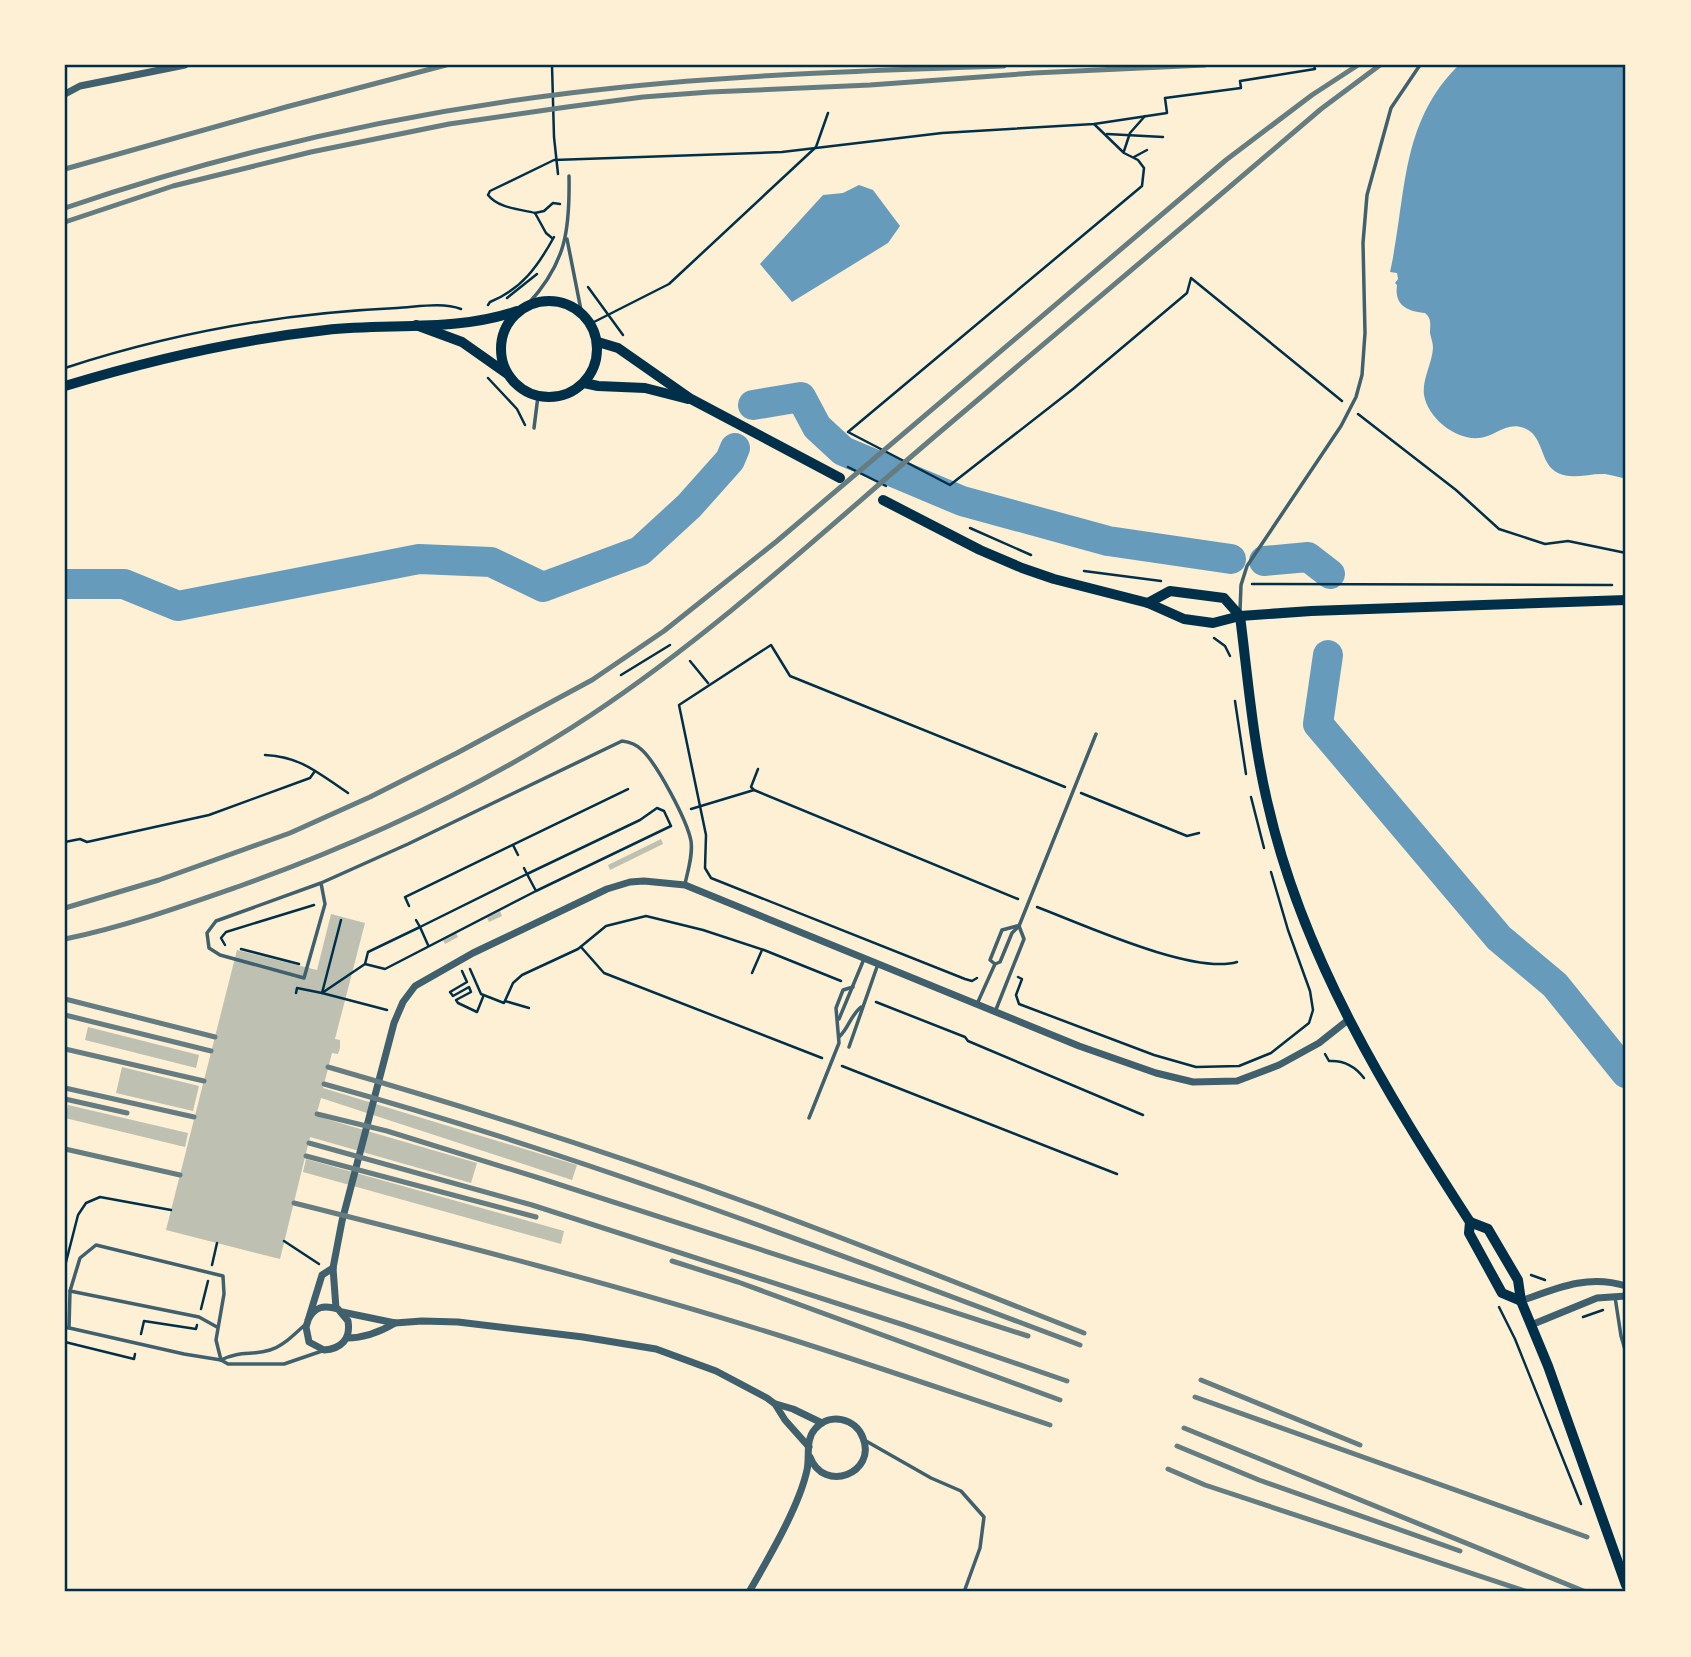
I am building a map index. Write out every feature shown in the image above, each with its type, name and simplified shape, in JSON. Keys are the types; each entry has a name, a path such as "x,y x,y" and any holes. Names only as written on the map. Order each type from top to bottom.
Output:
{"main road":[{"path":"65,387 153,361 216,347 325,330 416,325 475,322 540,301 560,302 582,315 590,324 598,342 598,354 594,369 572,393 538,396 518,386 506,373 463,342 416,325"},
{"path":"506,373 501,342 505,328 517,310"},
{"path":"598,342 621,350 691,399 840,478"},
{"path":"584,383 645,388 691,399"},
{"path":"883,500 980,550 1022,568 1148,603 1184,619 1213,624 1240,616 1352,609 1626,600"},
{"path":"1148,603 1170,591 1186,592 1224,598 1240,616 1255,742 1268,806 1288,877 1326,975 1348,1020 1415,1135 1470,1222 1488,1229 1518,1280 1521,1301 1626,1585"},
{"path":"1470,1222 1469,1233 1502,1293 1521,1301"}],"street":[{"path":"65,94 80,86 185,65"},
{"path":"333,1268 323,1275 307,1322 309,1342 324,1350 340,1346 347,1338 349,1324 339,1310 333,1268 383,1059 397,1013 415,986 449,965 607,889 630,882 685,885 1079,1046 1156,1073 1193,1082 1237,1081 1279,1065 1319,1042 1348,1020"},
{"path":"1521,1301 1582,1282 1604,1280 1626,1286"},
{"path":"1531,1325 1589,1301 1626,1296"},
{"path":"307,1322 318,1307 395,1323 458,1322 639,1345 716,1371 742,1383 775,1404 793,1409 821,1423"},
{"path":"347,1338 361,1338 395,1323"},
{"path":"775,1404 809,1447"},
{"path":"833,1419 846,1421 857,1428 864,1440 865,1452 856,1469 844,1476 834,1477 814,1466 809,1447 811,1433 821,1423 833,1419"},
{"path":"749,1592 793,1507 810,1457"}],"lane":[{"path":"1240,616 1241,584 1247,566 1340,426 1358,391 1365,333 1363,243 1367,195 1391,108 1420,65"},
{"path":"569,176 567,237 582,315"},
{"path":"528,304 554,270 567,237"},
{"path":"534,428 538,396"},
{"path":"977,1004 995,964 1000,962 1012,933 1019,926 1096,734"},
{"path":"321,883 325,904 304,978 220,956 209,948 206,938 209,928 216,921 321,883 622,741 635,744 644,751 671,795 687,830 691,853 685,885"},
{"path":"995,964 990,960 1002,930 1019,926"},
{"path":"995,1012 1024,939 1019,926"},
{"path":"838,1021 864,958"},
{"path":"849,1047 878,964"},
{"path":"809,1118 832,1062 839,1037 836,1008 843,990 853,986"},
{"path":"839,1037 852,1014 862,1006"},
{"path":"221,1360 216,1340 224,1294 223,1276 96,1245 80,1258 70,1291 67,1327 238,1365 297,1362 324,1350"},
{"path":"70,1291 199,1317 218,1327"},
{"path":"1615,1296 1626,1353"},
{"path":"221,1360 235,1353 259,1353 277,1348 307,1322"},
{"path":"864,1440 961,1492 984,1517 980,1548 964,1592"}],"path":[{"path":"552,65 558,178"},
{"path":"560,211 560,204 553,203 544,211 535,213 500,205 488,194 492,188 554,160 782,152 942,133 1094,124 1167,113 1165,98 1241,88 1240,82 1315,69 1314,65"},
{"path":"590,324 669,285 816,147 828,113"},
{"path":"1124,153 1128,136 1145,116"},
{"path":"1094,124 1144,168 1142,186 848,432 950,485 1073,389 1187,293 1191,278 1342,401"},
{"path":"1105,134 1163,136"},
{"path":"1134,157 1147,150"},
{"path":"535,213 546,233 553,239"},
{"path":"540,270 516,293 488,306 526,280 544,256 555,234 558,235 543,265"},
{"path":"585,280 589,291 627,338"},
{"path":"484,373 517,409 526,428"},
{"path":"1352,409 1456,490 1499,529 1545,544 1568,541 1626,554"},
{"path":"841,463 891,489"},
{"path":"965,525 1033,556"},
{"path":"1078,570 1167,582"},
{"path":"1255,584 1615,585"},
{"path":"621,675 670,645"},
{"path":"980,974 971,981 714,880 705,868 706,835 679,705 771,645 790,676 1187,836 1199,833"},
{"path":"690,661 709,684"},
{"path":"265,755 286,756 305,764 348,793"},
{"path":"754,790 751,787 758,769"},
{"path":"65,842 80,839 88,842 209,815 310,778 315,771"},
{"path":"409,906 405,897 628,789"},
{"path":"691,809 754,790 1028,904 1165,955 1219,964 1237,962"},
{"path":"322,993 365,964 368,952 640,820 657,808 664,811 671,826 536,891 385,969 365,964"},
{"path":"513,845 518,855"},
{"path":"524,867 536,891"},
{"path":"226,945 221,938 226,932 314,905"},
{"path":"504,1001 513,983 522,975 581,947 606,926 646,916 703,930 762,950 841,980 843,990"},
{"path":"322,993 341,920"},
{"path":"416,920 428,946"},
{"path":"581,947 604,973 1116,1174"},
{"path":"239,948 309,967"},
{"path":"752,973 762,950"},
{"path":"462,971 467,982 450,992 453,996 469,987 471,992 456,1000 458,1003 477,1012 484,995"},
{"path":"471,973 480,993 504,1003 528,1008"},
{"path":"1022,979 1016,995 1019,1004 1154,1055 1196,1067 1238,1066 1271,1053 1309,1023"},
{"path":"296,993 297,988 387,1010"},
{"path":"865,998 965,1037 968,1041 1143,1115"},
{"path":"65,1266 78,1215 86,1203 100,1198 171,1210"},
{"path":"284,1241 321,1265"},
{"path":"65,1342 134,1359 144,1321 196,1329 217,1243"}],"water":[{"path":"1459,65 1626,65 1626,479 1605,474 1563,475 1552,469 1536,437 1524,428 1512,426 1485,437 1470,438 1444,426 1427,404 1424,383 1433,348 1430,320 1425,313 1408,309 1400,303 1395,283 1398,279 1397,273 1390,272 1403,189 1415,136 1425,111 1440,87"},
{"path":"859,185 873,190 900,226 888,243 792,302 760,264 823,195 843,193"}],"building":[{"path":"661,839 663,844 610,870 608,865"},
{"path":"500,911 502,916 489,922 487,918"},
{"path":"331,914 365,923 335,1039 340,1040 340,1048 338,1054 332,1053 323,1088 577,1165 572,1180 321,1098 316,1116 477,1163 471,1183 310,1137 280,1259 166,1230 237,950 317,970"},
{"path":"456,933 458,937 445,944 443,940"},
{"path":"88,1027 199,1055 196,1068 85,1040"},
{"path":"122,1067 199,1086 193,1111 116,1093"},
{"path":"68,1105 188,1133 185,1147 65,1118"},
{"path":"306,1159 564,1231 561,1244 303,1172"}],"waterway":[{"path":"753,405 801,397 817,427 843,451 962,501 1108,541 1231,559"},
{"path":"65,584 124,584 178,606 419,559 491,562 543,587 640,551 689,506 730,460 735,448"},
{"path":"1264,561 1308,557 1330,574"},
{"path":"1328,655 1318,724 1499,938 1555,985 1626,1073"}],"railway":[{"path":"65,169 446,65"},
{"path":"65,222 173,186 311,152 449,124 567,107 710,92 1205,65"},
{"path":"65,908 159,880 290,833 457,753 592,680 664,631 777,541 1226,160 1312,95 1358,65"},
{"path":"65,939 109,928 240,886 376,832 507,766 591,715 727,614 1321,109 1380,65"},
{"path":"65,208 189,169 314,137 506,102 624,87 733,78 1004,66"},
{"path":"65,999 215,1037"},
{"path":"65,1015 211,1051"},
{"path":"65,1049 204,1081"},
{"path":"328,1067 437,1099 655,1170 843,1238 1084,1333"},
{"path":"324,1084 611,1173 1080,1345"},
{"path":"65,1088 194,1117"},
{"path":"65,1099 127,1113"},
{"path":"317,1114 387,1131 539,1178 1028,1336"},
{"path":"309,1143 532,1205 904,1325 1067,1381"},
{"path":"65,1149 180,1175"},
{"path":"306,1156 536,1217"},
{"path":"294,1203 662,1300 1050,1425"},
{"path":"672,1261 738,1282 1060,1400"},
{"path":"1201,1380 1360,1445"},
{"path":"1195,1397 1587,1537"},
{"path":"1184,1428 1586,1592"},
{"path":"1177,1446 1259,1480 1460,1551"},
{"path":"1168,1469 1205,1485 1528,1592"}]}
